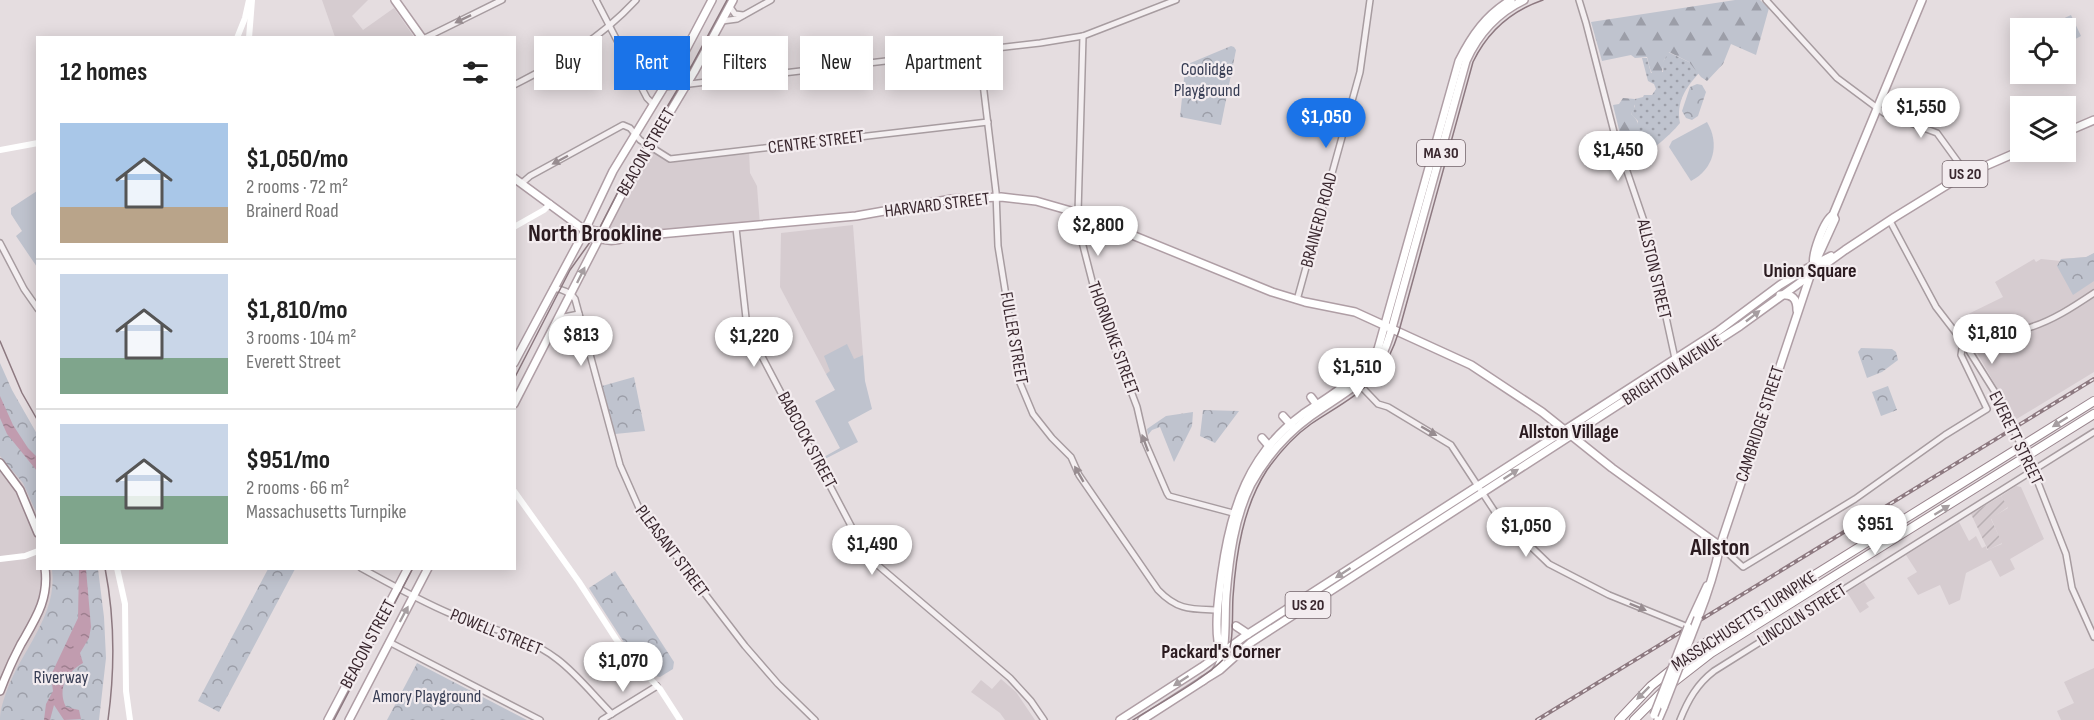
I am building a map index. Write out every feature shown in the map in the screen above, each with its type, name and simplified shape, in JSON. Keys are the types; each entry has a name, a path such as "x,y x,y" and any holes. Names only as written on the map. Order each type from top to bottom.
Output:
{"highway":[{"name":"MASSACHUSETTS TURNPIKE","path":"1619,720 1657,680 1702,645 2094,401"},
{"name":"MASSACHUSETTS TURNPIKE","path":"1634,720 1665,688 1704,658 2094,414"}],"main road":[{"path":"249,36 250,0"},
{"path":"238,36 250,0"},
{"path":"395,0 422,36"},
{"name":"BEACON STREET","path":"690,40 712,0"},
{"name":"MA 30","path":"1203,681 1218,669 1224,641 1228,576 1236,527 1253,481 1292,427 1371,371 1381,357 1459,61 1484,21 1511,0"},
{"name":"MA 30","path":"1389,326 1466,61 1476,42 1490,24 1506,10 1524,0"},
{"name":"CAMBRIDGE STREET","path":"1814,265 1812,256 1829,217 1833,215 1922,0"},
{"name":"BEACON STREET","path":"690,78 731,4"},
{"name":"BEACON STREET","path":"516,359 613,171 662,90"},
{"name":"BEACON STREET","path":"516,400 648,146 683,90"},
{"path":"2076,128 2094,120"},
{"path":"0,150 36,143"},
{"name":"US 20","path":"1810,275 1966,173 2010,155"},
{"name":"HARVARD STREET","path":"516,179 585,229 601,235 626,237 856,216 952,200 996,197 1028,200 1078,213 1268,290 1297,300 1355,312 1483,372 1564,429 1612,468 1720,546"},
{"path":"516,226 550,204"},
{"name":"CAMBRIDGE STREET","path":"1655,718 1664,706 1708,595 1720,546 1810,275 1835,219 1833,215"},
{"name":"US 20","path":"1814,265 1845,250"},
{"name":"BRIGHTON AVENUE","path":"1203,681 1220,670 1245,646 1571,435 1676,363 1775,289 1814,265"},
{"name":"BRIGHTON AVENUE","path":"1221,653 1564,429 1740,326 1810,275"},
{"path":"1780,295 1790,295 1794,298 1797,312"},
{"name":"MA 30","path":"1221,653 1218,642 1218,610 1224,559 1233,513 1247,478 1269,446 1317,405 1356,381"},
{"path":"1311,397 1317,405"},
{"path":"1283,416 1292,427"},
{"path":"1262,438 1269,446"},
{"path":"0,463 18,486 36,528"},
{"path":"516,494 621,646 657,686 680,720"},
{"path":"0,559 21,557 36,552"},
{"path":"0,692 16,654 42,606 46,588 45,570"},
{"path":"117,570 126,616 126,691 130,720"},
{"name":"BEACON STREET","path":"328,720 407,570"},
{"name":"BEACON STREET","path":"349,720 427,570"},
{"name":"CAMBRIDGE STREET","path":"1655,718 1687,625 1709,584"},
{"path":"1236,626 1248,634"},
{"path":"1221,653 1245,646"},
{"name":"US 20","path":"1120,720 1221,653"},
{"name":"US 20","path":"1142,720 1203,681"}],"street":[{"path":"427,36 501,0"},
{"path":"596,0 652,104"},
{"path":"516,84 572,54 610,26 636,0"},
{"path":"722,21 735,20 771,0"},
{"path":"1003,47 1083,36 1176,0"},
{"name":"BRAINERD ROAD","path":"1297,300 1360,72 1369,0"},
{"name":"ALLSTON STREET","path":"1579,0 1615,136 1647,230 1676,363"},
{"path":"1766,0 1834,74 1884,113 1937,133 1966,173"},
{"path":"731,4 736,14 745,14"},
{"name":"THORNDIKE STREET","path":"1083,36 1078,213 1080,238 1098,304 1137,407 1144,442 1169,496 1233,513"},
{"path":"690,85 885,61"},
{"name":"FULLER STREET","path":"984,90 996,197 998,246 1020,383 1033,414 1071,457 1079,475 1150,580 1167,599 1187,609 1218,610"},
{"name":"CENTRE STREET","path":"634,134 648,146 670,159 988,122"},
{"path":"522,183 530,176 623,125 629,127 634,134"},
{"name":"EVERETT STREET","path":"1890,221 1936,307 1966,346 1998,397 2035,475 2067,554 2072,588 2094,637"},
{"name":"BABCOCK STREET","path":"736,228 749,332 859,541 874,562 1010,678 1023,691 1044,720"},
{"path":"0,243 24,289 36,306"},
{"path":"552,290 558,289 571,295"},
{"path":"1720,546 1743,567 1854,499 1945,435 1987,409 1960,354 1966,346 1990,336 2037,325 2094,293"},
{"name":"PLEASANT STREET","path":"571,295 575,299 620,465 639,508 745,646 784,691 815,720"},
{"path":"559,318 579,314"},
{"path":"1356,381 1378,404 1388,407 1448,442 1498,516 1549,564 1591,586 1687,625"},
{"name":"LINCOLN STREET","path":"1680,720 1693,693 1716,669 2094,432"},
{"name":"POWELL STREET","path":"365,570 453,615 493,627 549,654 567,668 612,714"},
{"path":"389,642 540,720"},
{"path":"602,720 657,686"}],"shaded area":[{"path":"322,0 368,0 352,16 363,30 394,8 413,36 335,36"},
{"path":"648,146 670,159 749,150 750,173 757,186 760,226 626,237 606,233 619,199"},
{"path":"853,225 863,355 826,374 780,287 781,233"},
{"path":"2094,253 2094,372 2015,420 1958,319 2003,297 1995,282 2034,259 2036,262 2041,259 2061,261 2061,259 2087,257"},
{"path":"0,411 36,466 36,570 82,570 0,720"},
{"path":"2016,486 2021,487 2044,539 2010,559 2015,569 2000,577 1991,560 1966,573 1960,600 1949,605 1940,585 1918,595 1907,578 1917,572 1906,555 1959,522 1969,541 1976,536 1982,548 1986,546 1987,550 2002,544 1991,518 2008,508 2001,496"},
{"path":"2001,496 2008,507 1991,519 2002,543 1988,550 1971,514"},
{"path":"1864,582 1875,598 1866,603 1869,607 1860,613 1847,592"},
{"path":"2094,668 2094,720 2061,720 2057,711 2074,703 2064,682"},
{"path":"1001,679 1016,692 1035,720 1005,720 1000,713 971,692 981,680 992,689"}],"green space":[{"path":"1735,0 1760,0 1769,8 1756,55 1731,44 1723,64 1707,81 1689,62 1669,52 1664,60 1661,79 1653,74 1647,57 1635,58 1631,55 1602,61 1591,22"},
{"path":"2076,26 2081,36 2076,39"},
{"name":"Coolidge Playground","path":"1231,46 1236,50 1221,125 1180,117 1185,69 1188,64"},
{"path":"1668,52 1689,62 1699,73 1683,95 1679,108 1680,123 1656,146 1629,163 1622,142 1636,141 1638,121 1631,114 1635,106 1633,103 1635,99 1644,95 1652,95 1656,89 1654,84 1648,81 1642,58 1647,58 1651,73 1663,72 1663,62"},
{"path":"1697,84 1702,85 1706,92 1698,116 1692,120 1686,118 1682,111 1690,87"},
{"path":"1623,98 1635,99 1631,114 1637,121 1639,129 1635,147 1631,149 1625,142 1622,142 1613,105 1619,104"},
{"path":"1707,122 1714,147 1710,163 1699,176 1691,181 1669,147 1672,141"},
{"path":"36,192 36,266 16,236 22,231 11,214 11,208"},
{"path":"2094,253 2094,281 2073,295 2057,266 2061,259 2086,257"},
{"path":"847,344 854,359 863,355 865,381 872,409 848,422 858,442 823,460 822,458 840,448 815,401 835,390 826,374 830,371 824,356"},
{"path":"1861,348 1892,349 1896,352 1898,360 1882,372 1867,378 1858,352"},
{"path":"0,363 12,390 36,432 36,512 23,483 0,456"},
{"path":"634,377 645,431 615,434 602,386"},
{"path":"1888,386 1897,410 1881,416 1872,392"},
{"path":"1203,410 1239,411 1215,443 1200,436"},
{"path":"1193,412 1192,426 1174,462 1160,427 1152,430 1148,435 1147,429 1166,416"},
{"name":"Riverway","path":"52,570 98,570 106,658 99,720 0,720 6,693 44,618 52,586"},
{"path":"267,570 294,570 219,712 198,701"},
{"path":"615,571 674,662 673,669 660,677 655,676 627,647 589,588"},
{"name":"Amory Playground","path":"417,663 527,720 387,720"}],"water":[{"path":"0,396 13,425 36,456 36,470 7,434 0,418"},
{"path":"79,570 86,570 91,627 89,638 80,653 83,663 72,671 63,687 63,700 66,707 79,710 81,719 64,720 54,705 50,720 44,720 46,704 53,691 51,675 78,618"}],"tram line":[{"path":"516,375 570,270 598,231 626,176 692,65 727,0"},
{"path":"1133,720 1197,680 1227,655 1232,636 1236,564 1242,531 1259,484 1267,470 1293,439 1362,389 1384,365 1399,331 1473,62 1493,32 1511,16 1543,0"},
{"path":"0,341 22,393 36,418"},
{"path":"105,570 111,606 113,644 108,720"},
{"path":"334,720 412,570"}],"railway":[{"path":"1537,720 2094,379"}],"district":[{"name":"North Brookline","path":"595,233"},
{"name":"Union Square","path":"1810,271"},
{"name":"Allston Village","path":"1569,432"},
{"name":"Allston","path":"1720,547"},
{"name":"Packard's Corner","path":"1221,652"}]}
